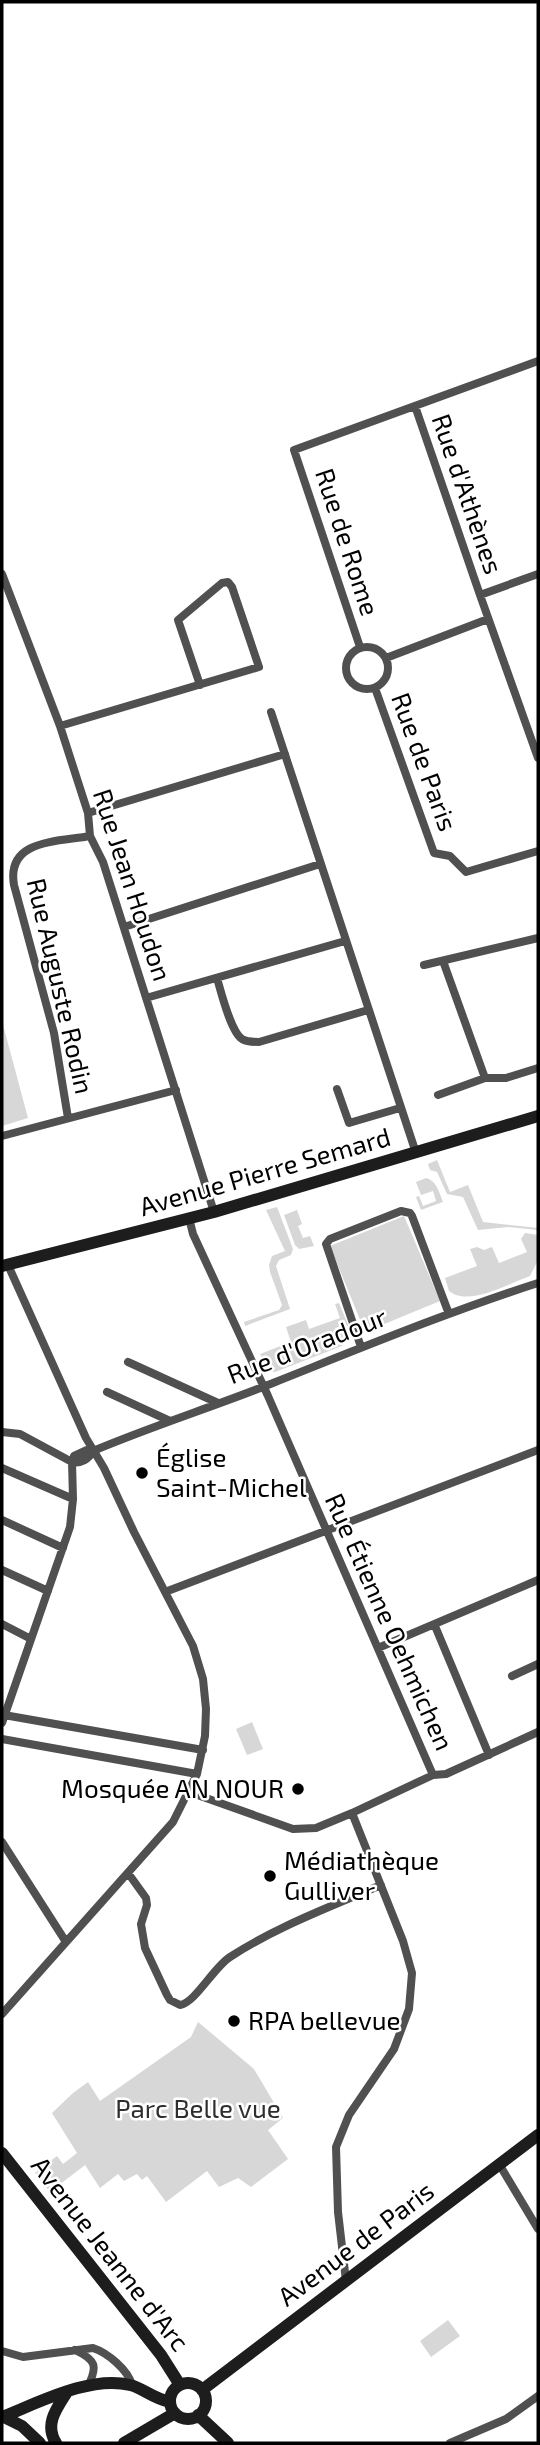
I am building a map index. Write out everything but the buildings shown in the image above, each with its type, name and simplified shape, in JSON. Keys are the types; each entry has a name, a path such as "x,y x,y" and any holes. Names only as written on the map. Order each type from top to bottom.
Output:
{"main road":[{"name":"Avenue Pierre Semard","path":"5,1265 214,1212 538,1116"},
{"name":"Avenue de Paris","path":"202,2390 538,2134"},
{"name":"Avenue Jeanne d'Arc","path":"2,2153 161,2355 180,2385"},
{"path":"2,2417 68,2391 112,2383 132,2385 173,2407 186,2418 198,2415 205,2406 202,2390 192,2384 180,2385 173,2392 173,2407"},
{"path":"56,2443 52,2439 51,2420 68,2391"},
{"path":"124,2443 173,2407"},
{"path":"198,2415 228,2443"},
{"path":"2,2417 22,2426 32,2439 40,2443"}],"street":[{"path":"415,406 538,363"},
{"name":"Rue de Rome","path":"360,647 294,450 415,406"},
{"name":"Rue d'Athènes","path":"415,406 538,758"},
{"name":"Rue Jean Houdon","path":"2,574 60,726 88,813 90,836 103,862 214,1212"},
{"path":"480,595 538,574"},
{"path":"60,726 200,685 259,667 228,582 222,583 178,620 200,685"},
{"path":"386,658 488,619"},
{"path":"360,647 375,648 386,658 387,674 382,684 375,688 356,687 349,679 346,672 349,657 360,647"},
{"name":"Rue de Paris","path":"375,688 434,853 450,856 466,872 538,851"},
{"path":"271,712 416,1153"},
{"path":"88,813 285,754"},
{"name":"Rue Auguste Rodin","path":"68,1118 54,1033 14,885 13,868 18,856 33,846 90,836"},
{"path":"124,927 320,864"},
{"path":"425,965 538,938"},
{"path":"146,998 345,940"},
{"path":"443,961 485,1078"},
{"path":"217,978 235,1032 250,1042 259,1042 368,1010"},
{"path":"438,1095 485,1078 506,1078 538,1068"},
{"path":"337,1089 349,1123 400,1108"},
{"path":"2,1136 176,1090"},
{"path":"361,1347 326,1244 330,1239 401,1211 412,1216 449,1314"},
{"name":"Rue Étienne Oehmichen","path":"189,1218 193,1234 433,1775 316,1828 293,1829 189,1792"},
{"path":"2,2014 173,1822 197,1774 203,1750 206,1709 203,1679 193,1646 93,1451 5,1265"},
{"name":"Rue d'Oradour","path":"72,1462 83,1461 90,1457 93,1451 361,1347 538,1283"},
{"path":"128,1362 218,1403"},
{"path":"107,1392 170,1421"},
{"path":"2,1433 20,1434 72,1462 73,1500 70,1527 3,1719 203,1750"},
{"path":"165,1592 538,1450"},
{"path":"2,1468 73,1500"},
{"path":"2,1520 63,1548"},
{"path":"2,1570 48,1591"},
{"path":"378,1648 538,1580"},
{"path":"2,1624 31,1639"},
{"path":"435,1626 489,1755"},
{"path":"512,1676 538,1664"},
{"path":"433,1775 446,1774 538,1732"},
{"path":"2,1740 197,1774"},
{"path":"346,2281 338,2212 336,2147 349,2115 394,2049 409,2008 411,1973 403,1941 352,1813"},
{"path":"2,1842 66,1942"},
{"path":"128,1873 146,1898 147,1905 141,1924 145,1948 170,2000 184,2004 230,1957 277,1932 381,1885"},
{"path":"499,2164 538,2229"},
{"path":"2,2351 23,2357 93,2348 100,2350 129,2375 132,2385"},
{"path":"75,2350 90,2358 94,2366 95,2372 88,2386"},
{"path":"450,2443 506,2419 538,2396"}],"green space":[{"path":"2,1021 28,1118 2,1126"},
{"path":"437,1160 450,1192 468,1185 483,1222 538,1230 508,1227 478,1230 463,1197 447,1194 437,1172 430,1170 428,1164"},
{"path":"426,1178 435,1184 443,1202 421,1210 416,1197 419,1196 423,1206 436,1201 433,1191 421,1195 416,1182"},
{"path":"277,1207 293,1249 291,1255 279,1260 276,1266 290,1309 245,1326 244,1322 279,1310 282,1305 269,1265 272,1256 285,1251 266,1210"},
{"path":"297,1210 302,1224 298,1226 303,1238 310,1236 314,1246 299,1249 295,1245 284,1215"},
{"path":"404,1216 440,1301 365,1332 330,1246"},
{"path":"525,1233 538,1235 538,1260 530,1276 467,1297 449,1291 445,1278 477,1266 470,1249 477,1247 484,1250 492,1247 499,1263 527,1252 521,1239"},
{"path":"339,1303 349,1327 348,1336 342,1346 275,1372 268,1371 260,1354 291,1342 286,1327 306,1320 309,1329 340,1318 335,1304"},
{"path":"252,1722 263,1749 247,1755 236,1729"},
{"name":"Parc Belle vue","path":"198,2022 254,2069 283,2118 268,2130 288,2159 251,2187 238,2178 219,2187 207,2171 166,2202 147,2176 142,2180 137,2174 124,2181 118,2174 100,2188 85,2165 50,2192 35,2173 57,2156 63,2164 77,2153 52,2113 88,2082 100,2101 191,2037"},
{"path":"448,2320 460,2336 431,2357 420,2341"}],"place":[{"name":"Église Saint-Michel","path":"142,1473"},
{"name":"Mosquée AN NOUR","path":"298,1789"},
{"name":"Médiathèque Gulliver","path":"270,1876"},
{"name":"RPA bellevue","path":"234,2021"}]}
